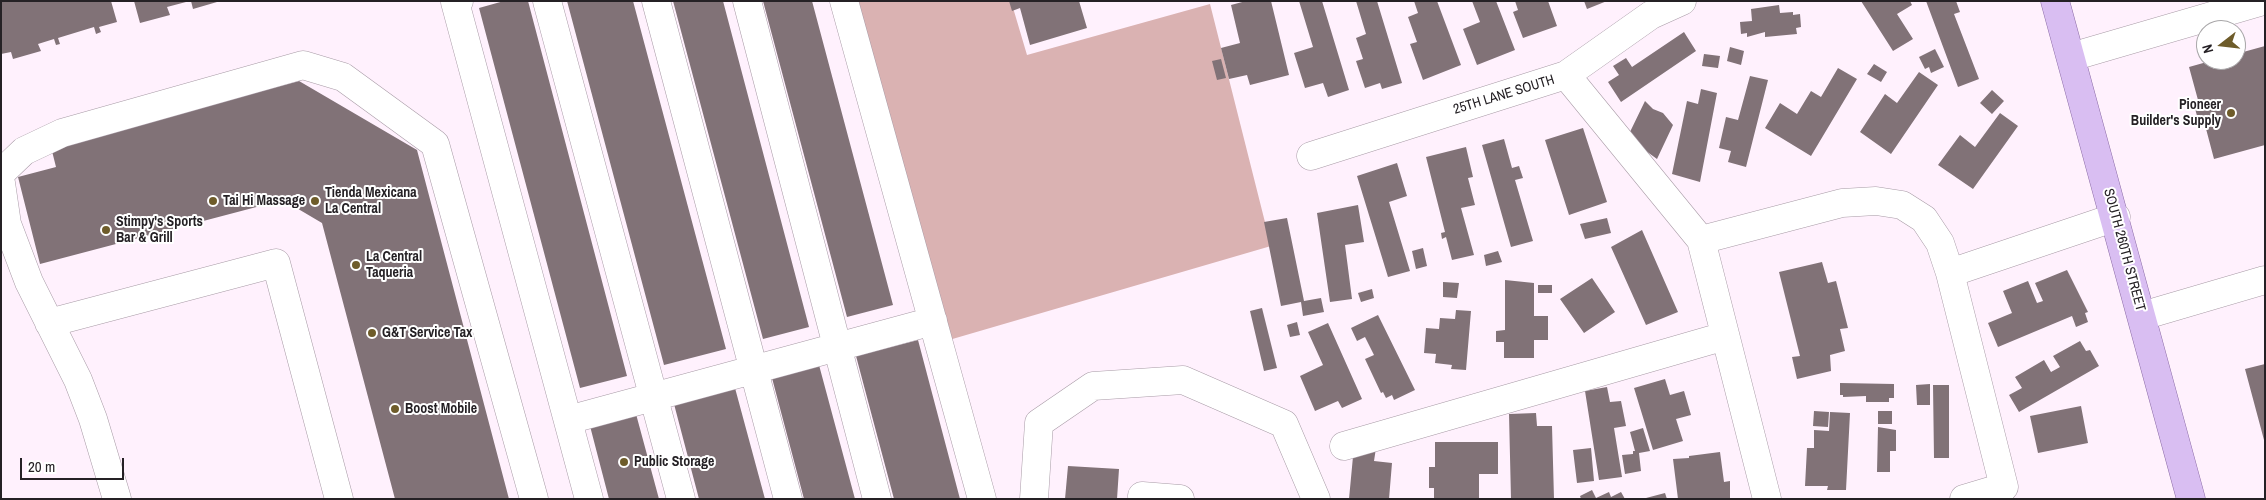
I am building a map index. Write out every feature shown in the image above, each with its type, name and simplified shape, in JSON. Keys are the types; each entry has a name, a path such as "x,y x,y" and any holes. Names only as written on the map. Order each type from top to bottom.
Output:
{"main road":[{"name":"SOUTH 260TH STREET","path":"2055,1 2116,218 2191,499"}],"street":[{"path":"459,1 455,2 589,499"},
{"path":"546,1 681,499"},
{"path":"656,1 788,499"},
{"path":"747,1 877,499"},
{"path":"844,1 982,499"},
{"name":"25TH LANE SOUTH","path":"1311,156 1566,75 1651,15 1682,1"},
{"path":"2071,57 2263,1"},
{"path":"1,173 24,151 62,133 303,65 343,77 435,144 534,499"},
{"path":"1566,75 1701,240 1767,499"},
{"path":"1,183 7,224 29,282 78,380 117,499"},
{"path":"1701,240 1842,203 1876,200 1902,205 1924,219 1940,243 1950,273 2004,487 1964,499"},
{"path":"1950,273 2116,218"},
{"path":"49,323 276,263 338,499"},
{"path":"2142,316 2265,280"},
{"path":"568,420 933,321"},
{"path":"1344,446 1725,336"},
{"path":"1034,499 1039,422 1093,386 1183,380 1284,424 1316,499"},
{"path":"1142,496 1180,499"}],"shaded area":[{"path":"855,1 1011,1 1027,55 1210,4 1271,246 949,340"}],"building":[{"path":"1,1 111,1 117,22 99,27 101,32 96,34 94,27 58,38 60,44 56,45 54,39 38,44 41,51 13,59 11,52 1,54"},
{"path":"134,1 186,2 167,7 170,15 140,23"},
{"path":"191,1 217,1 217,2 193,9"},
{"path":"504,1 528,1 627,376 580,388 479,8"},
{"path":"567,1 633,1 726,349 664,365"},
{"path":"673,1 723,1 809,327 763,339"},
{"path":"763,1 812,1 893,305 847,317"},
{"path":"1009,1 1079,1 1087,28 1030,45 1020,8 1012,11"},
{"path":"1246,1 1271,1 1289,75 1250,85 1247,75 1229,79 1221,48 1240,43 1231,5"},
{"path":"1299,1 1322,1 1349,90 1328,97 1323,83 1305,88 1294,53 1313,47"},
{"path":"1356,1 1377,1 1402,83 1382,89 1380,83 1365,88 1356,61 1363,59 1356,38 1366,34"},
{"path":"1414,1 1437,1 1461,65 1423,80 1410,44 1417,42 1408,17 1418,13"},
{"path":"1472,1 1496,1 1515,50 1477,65 1463,29 1480,22"},
{"path":"1515,1 1548,1 1557,26 1523,38 1513,12 1518,10"},
{"path":"1584,1 1607,1 1587,9"},
{"path":"1861,1 1910,1 1912,5 1897,14 1913,39 1893,51"},
{"path":"1926,1 1956,1 1960,12 1954,14 1979,79 1958,87"},
{"path":"1779,5 1780,13 1793,12 1793,15 1800,14 1801,27 1796,28 1797,34 1765,37 1765,32 1747,37 1747,33 1741,34 1740,22 1752,21 1751,9"},
{"path":"1684,32 1696,51 1621,102 1608,82 1619,75 1613,66 1626,58 1632,67"},
{"name":"Pioneer Builder's Supply","path":"2265,46 2265,145 2214,159 2205,125 2200,127 2193,101 2198,100 2189,67 2196,65 2196,70 2246,70 2246,51"},
{"path":"1730,47 1744,51 1741,65 1727,61"},
{"path":"1935,49 1944,67 1931,73 1929,67 1925,69 1919,57"},
{"path":"1704,54 1720,56 1718,68 1702,66"},
{"path":"1221,59 1226,78 1217,80 1212,61"},
{"path":"1874,64 1887,72 1881,82 1867,74"},
{"path":"1838,68 1857,79 1811,156 1765,128 1780,103 1797,114 1811,91 1821,97"},
{"path":"1919,72 1938,85 1891,154 1860,132 1885,94 1897,103"},
{"path":"1750,76 1768,80 1746,167 1728,162 1731,151 1719,148 1726,117 1738,120"},
{"path":"299,81 417,150 509,499 395,499 322,223 283,200 40,264 18,177 56,167 51,147"},
{"path":"1701,89 1717,93 1700,182 1672,174 1687,101 1698,104"},
{"path":"1992,90 2004,101 1992,114 1980,103"},
{"path":"1645,101 1653,109 1663,113 1673,125 1657,159 1639,146 1629,134"},
{"path":"2000,113 2018,126 1973,189 1938,165 1960,135 1975,147"},
{"path":"1583,128 1607,202 1569,215 1545,140"},
{"path":"1504,139 1512,168 1519,166 1523,178 1515,180 1533,241 1511,247 1482,145"},
{"path":"1466,147 1473,177 1468,178 1475,205 1461,208 1474,255 1452,260 1446,237 1442,239 1441,233 1445,232 1426,157"},
{"path":"1397,163 1407,196 1389,202 1410,271 1388,277 1357,176"},
{"path":"1358,205 1364,242 1345,245 1352,299 1330,302 1317,213"},
{"path":"1287,218 1304,301 1321,298 1324,312 1303,316 1301,302 1281,306 1264,222"},
{"path":"1607,218 1611,233 1585,239 1580,224"},
{"path":"1642,230 1678,312 1646,325 1611,247"},
{"path":"1423,248 1427,266 1416,269 1412,251"},
{"path":"1498,251 1502,262 1486,266 1484,255"},
{"path":"1822,262 1828,283 1836,281 1848,328 1840,329 1845,351 1830,355 1831,371 1797,379 1792,357 1800,356 1779,272"},
{"path":"2067,270 2088,312 2085,313 2088,322 2076,327 2072,316 1998,347 1988,323 2012,313 2003,291 2028,281 2037,303 2043,301 2035,283"},
{"path":"1592,278 1615,312 1584,333 1560,299"},
{"path":"1505,280 1534,283 1534,316 1548,316 1548,340 1534,340 1534,358 1504,358 1504,342 1496,342 1496,331 1505,330"},
{"path":"1443,282 1459,283 1457,298 1443,297"},
{"path":"1538,285 1552,285 1552,293 1538,293"},
{"path":"1372,289 1374,298 1361,302 1358,293"},
{"path":"1262,308 1277,368 1264,371 1250,311"},
{"path":"1456,310 1471,311 1466,370 1451,369 1452,365 1435,363 1436,354 1424,353 1426,328 1439,329 1440,318 1455,319"},
{"path":"1378,315 1415,390 1394,400 1392,395 1386,398 1383,392 1381,393 1365,359 1374,355 1365,337 1357,341 1351,328"},
{"path":"1297,322 1300,335 1290,337 1287,325"},
{"path":"1328,323 1362,399 1342,408 1338,401 1315,411 1300,376 1323,365 1308,332"},
{"path":"918,340 960,499 894,499 856,356"},
{"path":"2080,341 2086,351 2090,350 2099,366 2019,412 2009,395 2022,388 2015,377 2044,360 2051,372 2060,367 2053,356"},
{"path":"2265,364 2265,439 2264,440 2245,369"},
{"path":"819,365 855,499 804,499 772,378"},
{"path":"1665,379 1670,395 1684,391 1691,415 1676,419 1683,441 1653,450 1634,388"},
{"path":"1840,383 1894,384 1894,398 1889,398 1889,402 1866,402 1866,396 1843,397 1843,395 1840,395"},
{"path":"1930,384 1930,405 1917,405 1916,385"},
{"path":"1933,385 1949,385 1949,458 1934,458"},
{"path":"1607,387 1610,402 1621,401 1626,426 1614,428 1622,477 1599,480 1585,391"},
{"path":"735,388 765,499 699,499 674,404"},
{"path":"2081,406 2088,443 2038,453 2030,416"},
{"path":"1814,411 1829,412 1828,427 1813,426"},
{"path":"1878,411 1892,411 1892,424 1878,424"},
{"path":"1830,412 1850,413 1846,490 1827,490 1828,486 1805,486 1807,448 1814,448 1814,430 1829,431"},
{"path":"1536,413 1537,426 1552,426 1554,499 1511,499 1509,414"},
{"name":"Public Storage","path":"636,414 659,499 609,499 590,426"},
{"path":"1878,427 1896,430 1896,451 1890,451 1890,472 1877,472"},
{"path":"1643,428 1650,451 1639,453 1641,471 1625,474 1622,455 1633,454 1633,451 1635,451 1630,432"},
{"path":"1435,442 1498,442 1498,474 1479,474 1479,499 1434,499 1434,488 1429,488 1429,467 1435,467"},
{"path":"1354,446 1376,448 1374,461 1392,463 1389,499 1349,499"},
{"path":"1591,448 1594,481 1577,483 1573,450"},
{"path":"1720,452 1724,482 1730,481 1730,499 1678,499 1673,459"},
{"path":"1068,466 1119,469 1117,499 1065,499"},
{"path":"1592,490 1596,498 1609,492 1611,497 1621,492 1625,499 1581,499 1580,496"},
{"path":"1665,493 1667,499 1646,499 1646,498"}],"place":[{"name":"Pioneer Builder's Supply","path":"2231,113"},
{"name":"Tai Hi Massage","path":"213,201"},
{"name":"Tienda Mexicana La Central","path":"315,201"},
{"name":"Stimpy's Sports Bar & Grill","path":"106,230"},
{"name":"La Central Taqueria","path":"356,265"},
{"name":"G&T Service Tax","path":"372,333"},
{"name":"Boost Mobile","path":"395,409"},
{"name":"Public Storage","path":"624,462"}]}
